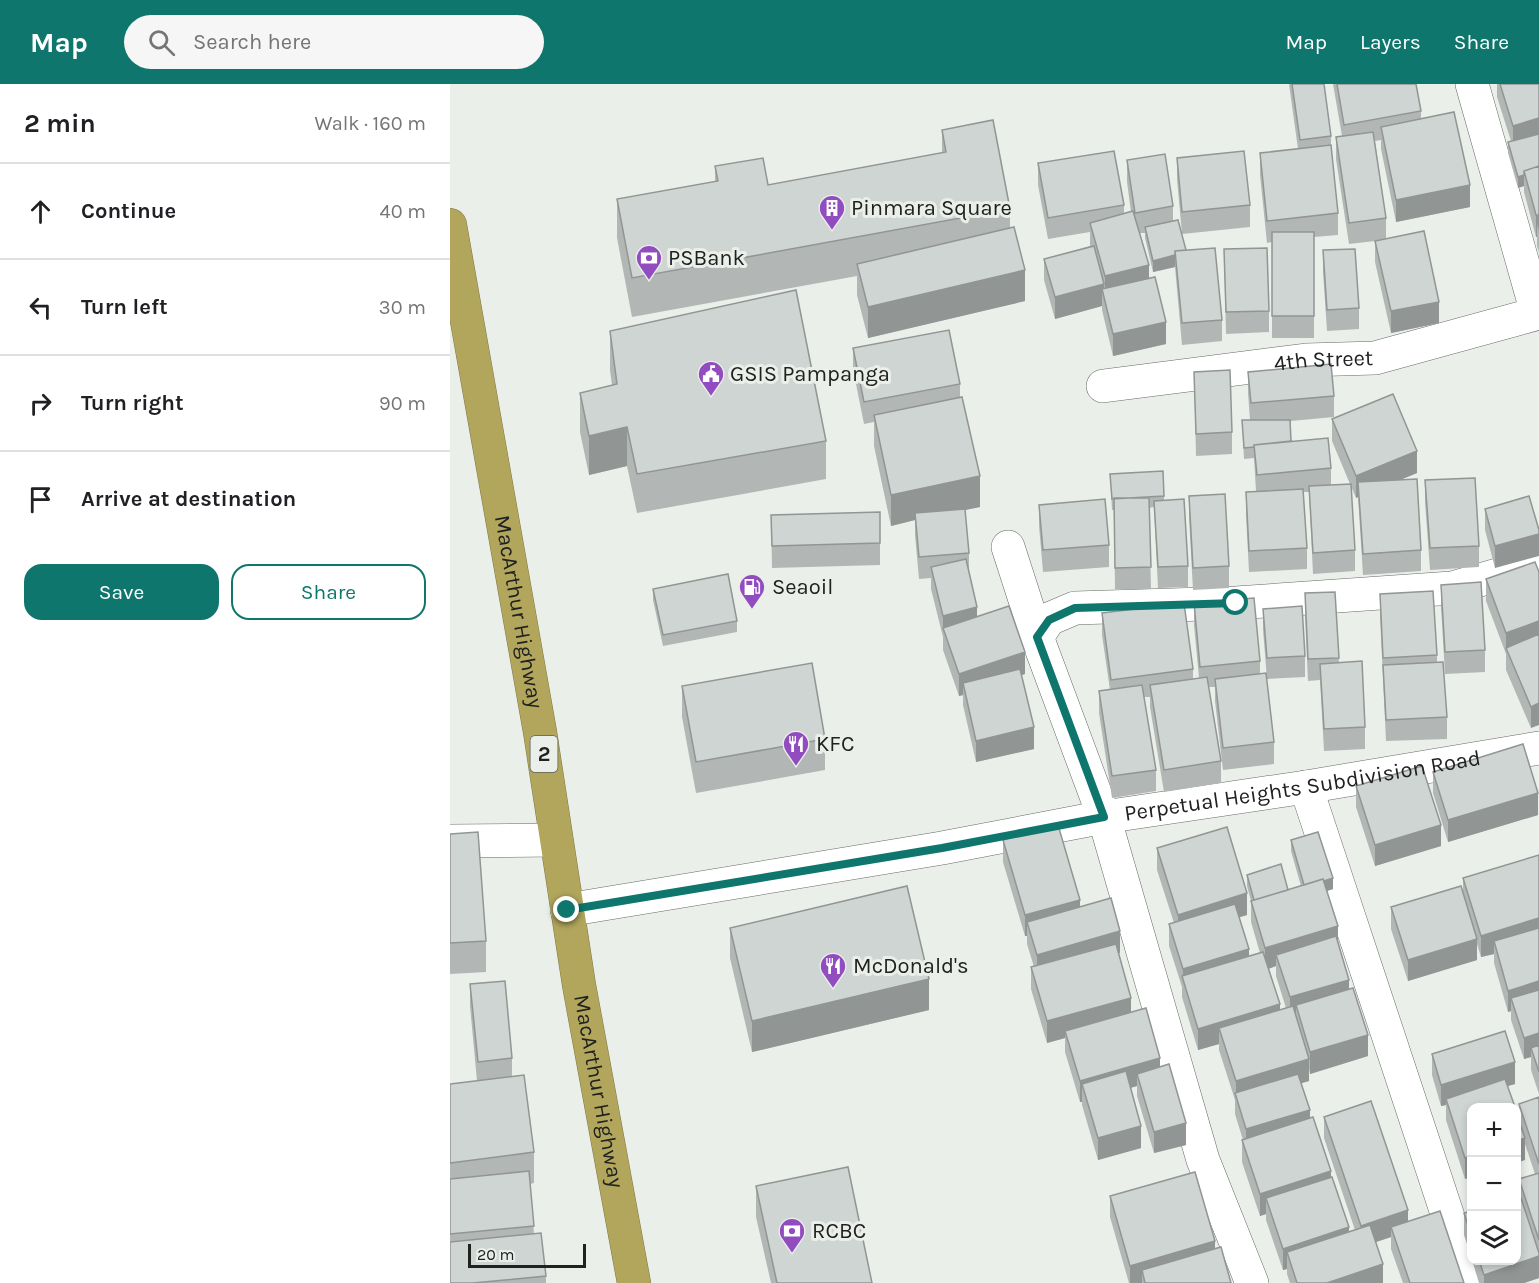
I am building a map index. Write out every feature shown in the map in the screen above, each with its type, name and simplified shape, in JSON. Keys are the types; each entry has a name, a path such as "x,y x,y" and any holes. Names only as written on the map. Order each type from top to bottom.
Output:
{"highway":[{"name":"MacArthur Highway","path":"450,225 540,732 567,910 634,1283"}],"street":[{"path":"1472,84 1538,313"},
{"name":"4th Street","path":"1103,386 1306,360 1375,358 1538,313"},
{"path":"1008,547 1037,637 1104,817 1203,1160 1252,1283"},
{"path":"1037,637 1049,620 1075,608 1236,603 1452,588 1539,563"},
{"name":"Perpetual Heights Subdivision Road","path":"567,910 942,848 1104,817 1306,787 1539,748"},
{"path":"1306,787 1470,1283"},
{"path":"450,842 556,840"}],"building":[{"path":"1292,84 1324,84 1331,136 1300,140"},
{"path":"1337,84 1416,84 1421,111 1344,125"},
{"path":"1500,84 1539,84 1539,118 1513,126"},
{"path":"1454,112 1470,185 1396,200 1381,127"},
{"path":"993,120 1010,209 632,278 617,199 718,181 715,166 763,158 768,185 946,152 942,130"},
{"path":"1373,132 1386,218 1349,223 1336,137"},
{"path":"1539,134 1539,166 1524,171 1524,175 1518,177 1508,142"},
{"path":"1331,145 1338,213 1267,221 1260,153"},
{"path":"1114,151 1124,205 1048,218 1038,163"},
{"path":"1244,151 1250,205 1182,212 1177,158"},
{"path":"1165,154 1173,206 1135,213 1127,160"},
{"path":"1539,166 1539,215 1536,215 1524,171"},
{"path":"1133,211 1149,265 1105,276 1090,223"},
{"path":"1178,220 1186,250 1175,251 1175,255 1153,261 1145,227"},
{"path":"1014,227 1025,270 868,307 857,264"},
{"path":"1424,231 1439,302 1391,311 1375,241"},
{"path":"1272,232 1314,232 1314,316 1272,316"},
{"path":"1094,246 1104,284 1055,297 1044,259"},
{"path":"1215,248 1222,320 1182,323 1175,251"},
{"path":"1267,248 1269,311 1226,312 1224,249"},
{"path":"1355,249 1359,308 1327,310 1323,250"},
{"path":"1155,277 1166,322 1113,334 1102,289"},
{"name":"GSIS Pampanga","path":"796,290 826,441 637,474 627,427 589,436 580,393 617,384 610,331"},
{"path":"949,330 960,384 864,402 853,348"},
{"path":"1331,364 1334,396 1251,403 1248,372"},
{"path":"1230,370 1232,432 1196,434 1194,372"},
{"path":"1393,394 1417,451 1356,476 1332,419"},
{"path":"962,397 980,476 891,495 874,415"},
{"path":"1242,420 1290,420 1291,441 1244,448"},
{"path":"1328,438 1331,468 1257,475 1254,445"},
{"path":"1163,471 1164,496 1112,499 1110,474"},
{"path":"1475,478 1479,546 1430,548 1425,480"},
{"path":"1417,479 1421,550 1363,554 1358,482"},
{"path":"1351,484 1355,550 1313,553 1309,486"},
{"path":"1303,489 1307,548 1249,551 1246,492"},
{"path":"1225,494 1229,566 1193,568 1189,496"},
{"path":"1529,496 1539,534 1495,546 1485,509"},
{"path":"1114,498 1149,498 1151,567 1115,568"},
{"path":"1105,499 1109,545 1043,550 1039,505"},
{"path":"1184,499 1188,566 1158,567 1154,501"},
{"path":"965,509 969,553 919,557 915,513"},
{"path":"880,512 880,543 772,546 771,515"},
{"path":"966,559 977,607 943,616 931,567"},
{"path":"1535,562 1539,572 1539,621 1506,633 1486,579"},
{"path":"728,574 737,621 663,635 653,589"},
{"path":"1481,582 1485,650 1445,652 1441,585"},
{"path":"1433,591 1437,655 1383,658 1380,594"},
{"path":"1335,592 1339,658 1308,659 1305,593"},
{"path":"1254,598 1260,661 1200,667 1194,603"},
{"path":"1184,603 1193,669 1111,680 1102,613"},
{"path":"1009,606 1025,652 959,674 943,628"},
{"path":"1302,606 1305,656 1267,658 1263,609"},
{"path":"1539,634 1539,703 1531,707 1506,648"},
{"path":"1362,661 1365,727 1324,729 1320,664"},
{"path":"1443,662 1447,717 1386,720 1383,665"},
{"path":"812,663 825,739 696,762 682,686"},
{"path":"1020,669 1034,727 976,741 963,683"},
{"path":"1266,673 1274,742 1223,748 1215,679"},
{"path":"1207,677 1221,761 1164,770 1150,685"},
{"path":"1142,685 1156,770 1112,776 1099,691"},
{"path":"1523,744 1538,793 1448,820 1433,772"},
{"path":"1422,766 1441,825 1375,845 1356,786"},
{"path":"1058,825 1080,900 1025,915 1003,840"},
{"path":"1227,827 1247,893 1178,915 1157,848"},
{"path":"478,832 486,941 450,943 450,834"},
{"path":"1318,832 1333,878 1304,885 1291,840"},
{"path":"1539,855 1539,918 1481,936 1463,878"},
{"path":"1281,864 1288,890 1254,900 1247,875"},
{"path":"1323,879 1338,926 1265,948 1251,901"},
{"path":"907,886 929,979 752,1021 730,928"},
{"path":"1461,886 1477,939 1408,960 1391,907"},
{"path":"1111,898 1120,931 1037,955 1027,922"},
{"path":"1235,904 1249,949 1183,969 1169,924"},
{"path":"1539,928 1539,981 1508,991 1494,941"},
{"path":"1336,936 1349,980 1290,997 1276,955"},
{"path":"1116,944 1131,998 1047,1021 1031,967"},
{"path":"1263,952 1280,1004 1198,1029 1182,976"},
{"path":"505,981 512,1058 478,1062 470,984"},
{"path":"1353,988 1368,1035 1310,1052 1296,1005"},
{"path":"1539,990 1539,1033 1524,1038 1511,998"},
{"path":"1293,1006 1309,1059 1236,1081 1219,1028"},
{"path":"1146,1008 1160,1058 1080,1081 1065,1031"},
{"path":"1505,1031 1515,1062 1441,1085 1432,1054"},
{"path":"1539,1045 1539,1072 1531,1048"},
{"path":"1169,1064 1186,1123 1154,1132 1137,1074"},
{"path":"1126,1071 1141,1126 1098,1138 1082,1084"},
{"path":"1298,1074 1310,1110 1246,1129 1235,1093"},
{"path":"524,1075 534,1152 450,1163 450,1084"},
{"path":"1505,1079 1514,1103 1467,1103 1467,1157 1465,1158 1446,1099"},
{"path":"1539,1097 1539,1164 1521,1110 1521,1103"},
{"path":"1371,1101 1408,1210 1361,1226 1324,1117"},
{"path":"1313,1117 1331,1171 1260,1194 1242,1140"},
{"path":"1521,1127 1525,1138 1521,1139"},
{"path":"848,1167 872,1283 777,1283 756,1186"},
{"path":"529,1171 534,1226 450,1234 450,1179"},
{"path":"1195,1172 1215,1241 1130,1266 1110,1196"},
{"path":"1539,1173 1539,1240 1521,1185 1521,1178"},
{"path":"1332,1177 1349,1227 1283,1249 1266,1198"},
{"path":"1521,1198 1539,1253 1539,1256 1521,1262"},
{"path":"1440,1211 1464,1283 1410,1283 1391,1227"},
{"path":"1370,1225 1383,1264 1327,1283 1297,1283 1287,1252"},
{"path":"541,1233 546,1276 450,1283 450,1242"},
{"path":"1221,1247 1231,1283 1145,1283 1142,1270"},
{"path":"1481,1265 1513,1265 1484,1275"}],"place":[{"name":"Pinmara Square","path":"832,231"},
{"name":"PSBank","path":"649,281"},
{"name":"GSIS Pampanga","path":"711,397"},
{"name":"Seaoil","path":"752,610"},
{"name":"KFC","path":"796,767"},
{"name":"McDonald's","path":"833,989"},
{"name":"RCBC","path":"792,1254"}],"route":[{"path":"567,910 942,848 1104,817 1037,637 1049,620 1075,608 1236,603"}]}
